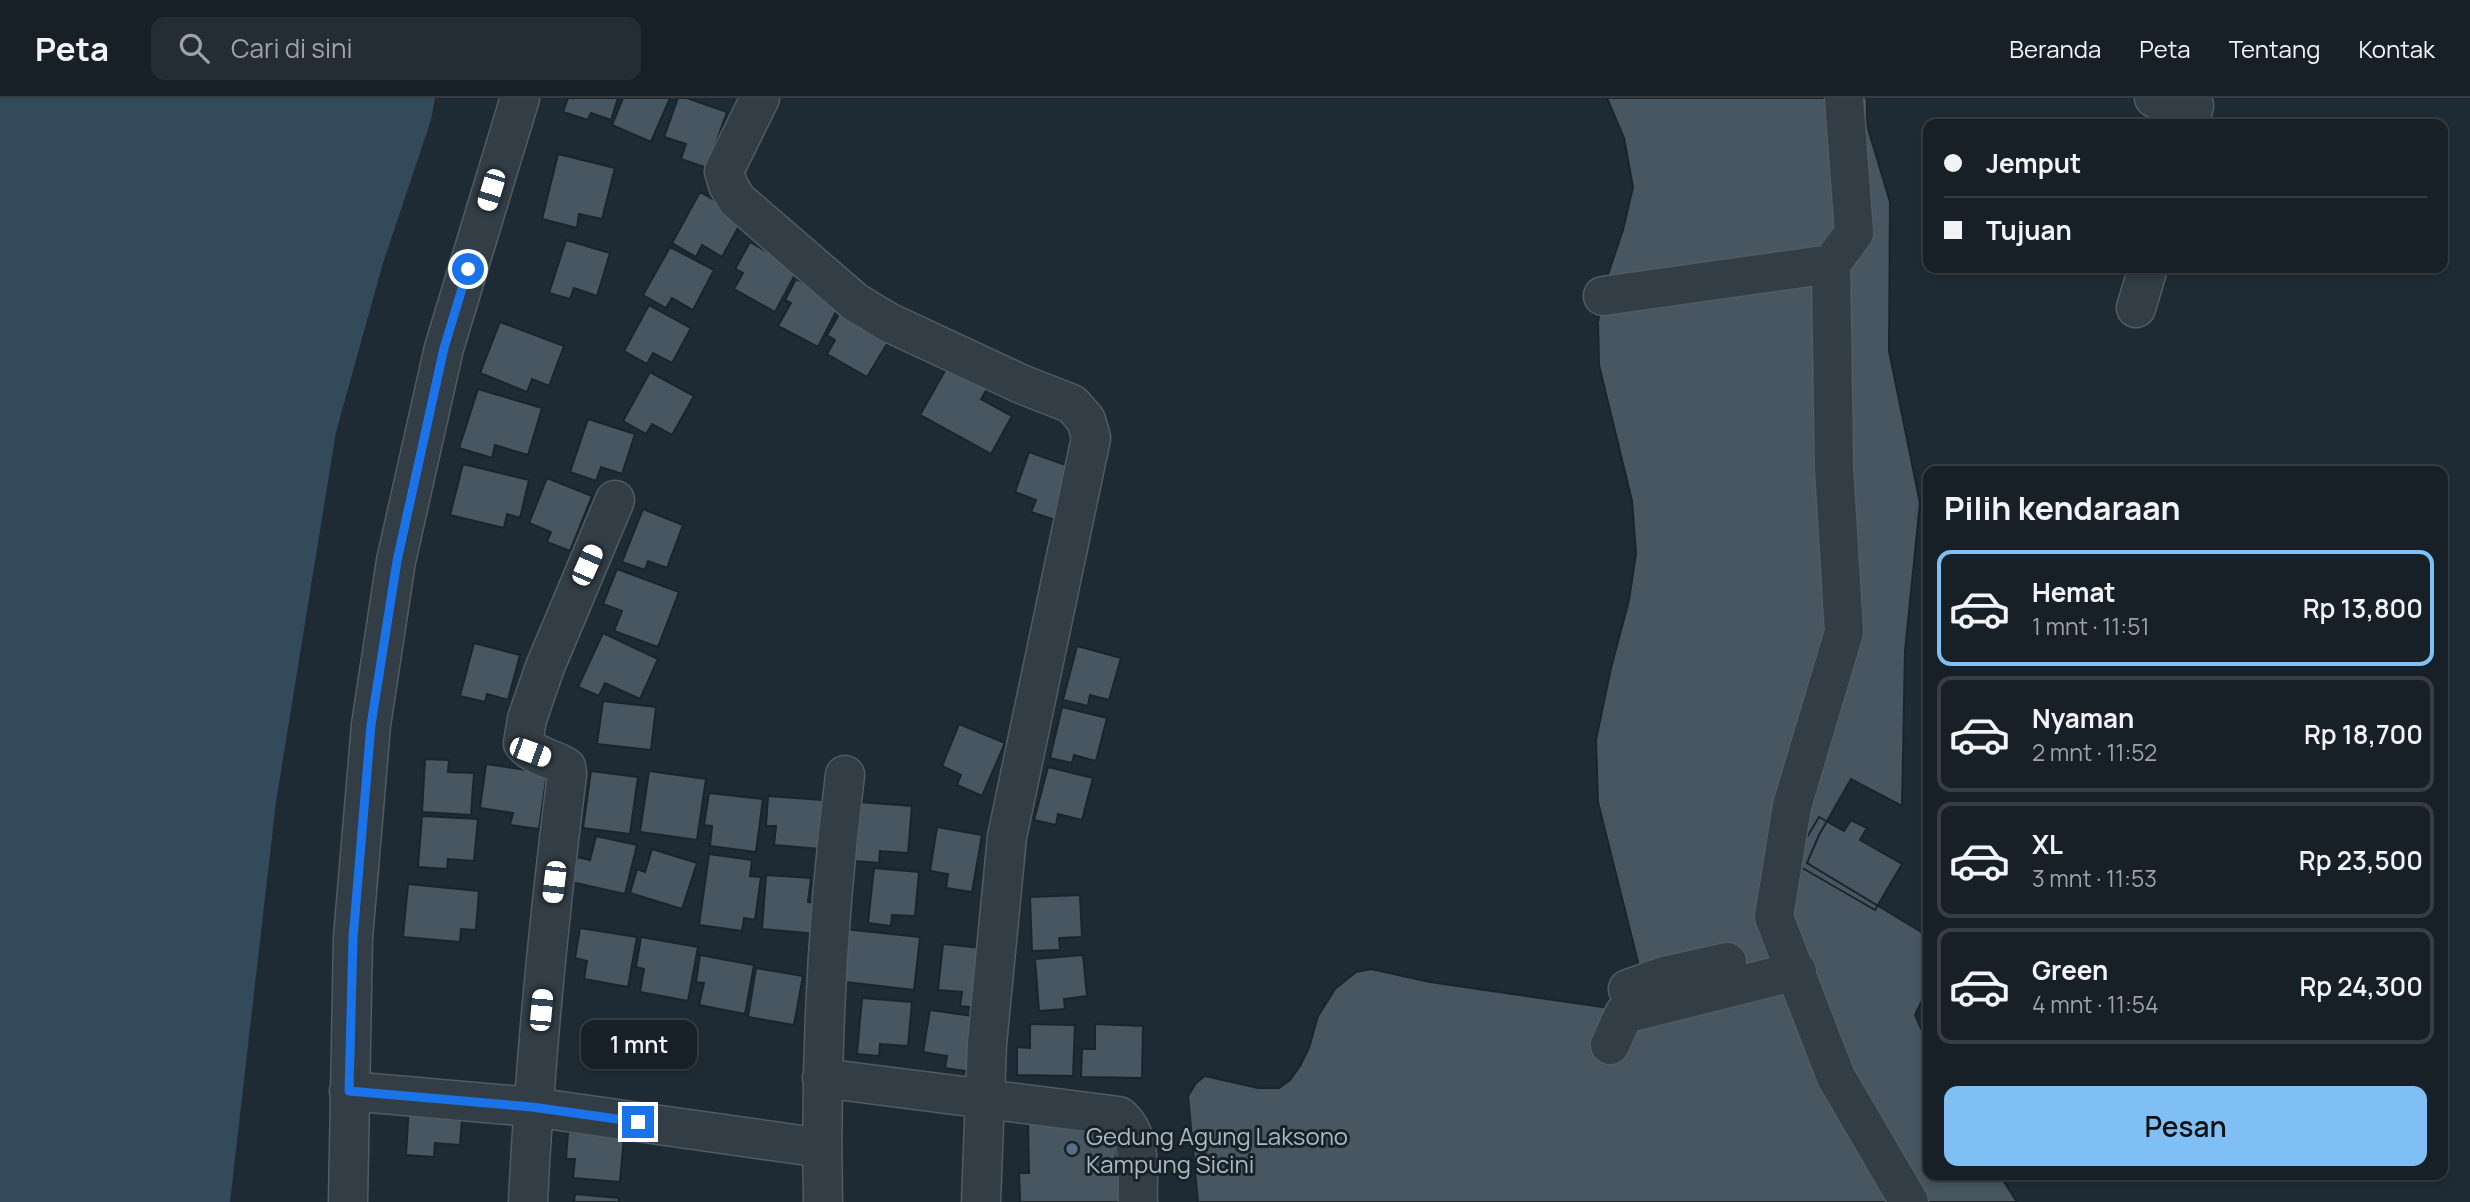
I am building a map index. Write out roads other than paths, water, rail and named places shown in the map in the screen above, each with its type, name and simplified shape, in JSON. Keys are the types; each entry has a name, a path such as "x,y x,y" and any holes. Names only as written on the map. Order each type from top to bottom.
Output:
{"street":[{"path":"348,1202 353,938 371,725 397,561 444,348 520,98"},
{"path":"760,98 724,171 737,200 855,302 888,322 1021,384 1072,404 1086,421 1091,438 1007,837 998,915 985,1098 981,1202"},
{"path":"1843,98 1854,233 1831,264 1834,467 1844,632 1792,806 1774,917 1836,1077 1909,1202"},
{"path":"2154,98 2194,106 2190,119"},
{"path":"1603,296 1831,264"},
{"path":"2136,308 2146,273"},
{"path":"528,1202 532,1107 547,937 567,774 566,767 530,752 523,743 527,719 545,667 615,500"},
{"path":"823,1202 822,1078 835,854 845,775"},
{"path":"1628,989 1664,976 1792,960"},
{"path":"1610,1045 1623,1014 1792,960"},
{"path":"822,1078 1119,1116 1129,1125 1135,1138 1138,1202"},
{"path":"349,1091 532,1107 822,1148"}],"water":[{"path":"0,98 435,98 431,120 383,263 336,432 276,802 230,1202 0,1202"}],"place":[{"name":"Gedung Agung Laksono Kampung Sicini","path":"1072,1149"}]}
